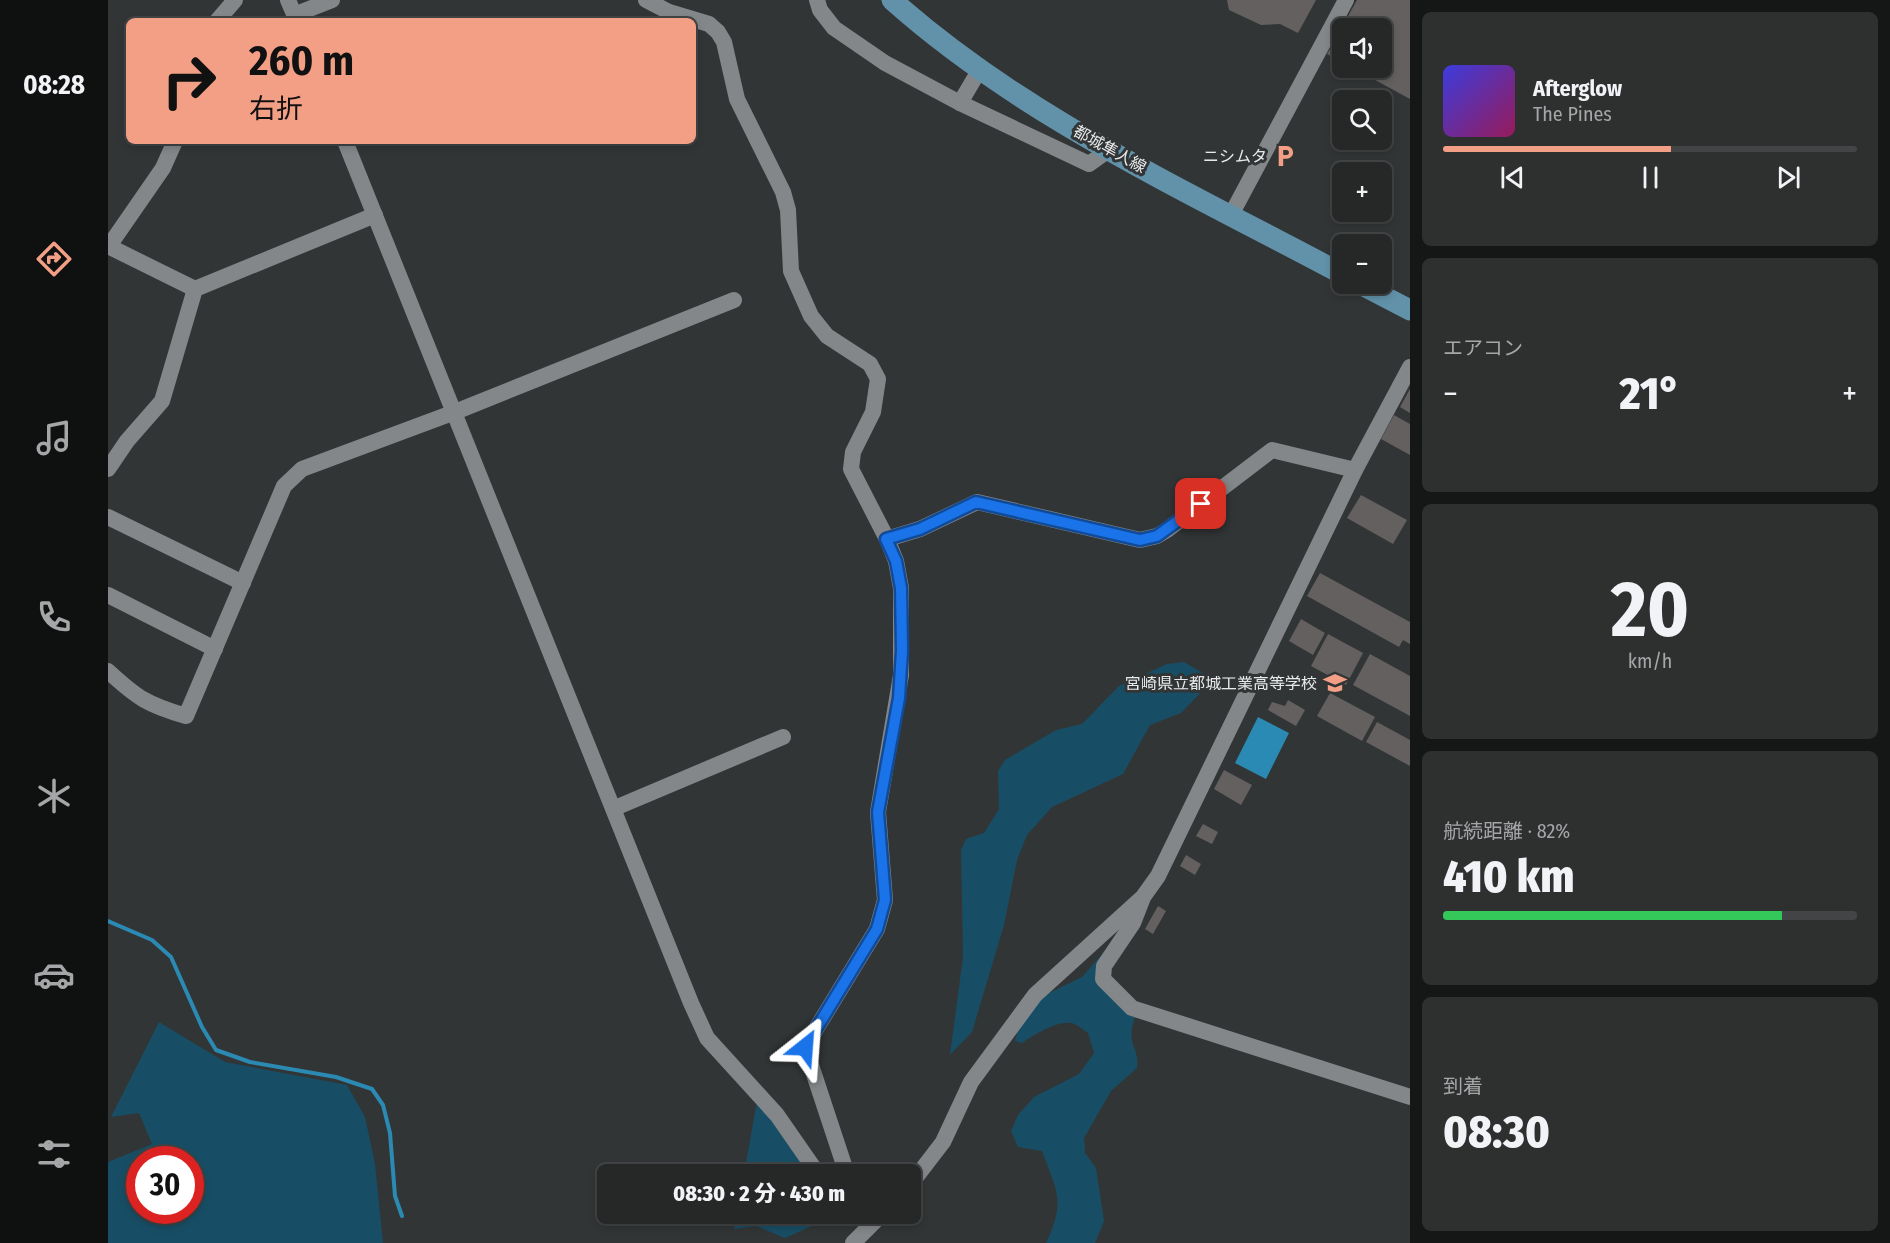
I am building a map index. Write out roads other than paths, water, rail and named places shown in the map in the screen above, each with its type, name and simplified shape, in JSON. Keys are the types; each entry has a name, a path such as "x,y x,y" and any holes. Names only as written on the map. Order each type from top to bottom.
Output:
{"main road":[{"name":"都城隼人線","path":"892,0 980,69 1052,117 1332,269"},
{"path":"1379,294 1410,310"}],"street":[{"path":"220,18 235,0"},
{"path":"293,12 332,0"},
{"path":"646,0 669,12 689,18"},
{"path":"817,0 820,10 834,28 885,63 960,103 1089,164 1110,149"},
{"path":"1231,215 1346,0"},
{"path":"696,20 709,24 724,42 737,99 783,192 788,210 791,271 811,316 827,336 870,364 878,379 873,412 853,452 851,469 896,561 901,588 902,651 899,698 878,812 885,900 877,929 805,1047 844,1164"},
{"path":"960,103 980,69"},
{"path":"174,144 163,168 108,246 195,289 375,215"},
{"path":"346,144 707,1038 777,1115 811,1164"},
{"path":"108,470 127,441 162,401 195,289"},
{"path":"108,671 134,696 154,707 186,716 284,486 302,469 455,412 734,300"},
{"path":"1410,367 1355,470 1168,859 1143,897 1133,923 1104,966 1102,973 1103,979 1132,1008 1410,1097"},
{"path":"886,539 920,529 976,502 1140,540 1157,536 1167,530 1272,450 1355,470"},
{"path":"108,517 243,583"},
{"path":"108,595 215,649"},
{"path":"615,808 783,737"},
{"path":"921,1171 944,1142 976,1074 1035,995 1143,897"},
{"path":"853,1243 868,1224"}],"waterway":[{"path":"108,921 152,940 171,957 202,1027 216,1050 250,1062 336,1077 372,1089 383,1105 390,1133 395,1196 402,1216"}],"place":[{"name":"ニシムタ","path":"1285,156"},
{"name":"宮崎県立都城工業高等学校","path":"1335,683"}]}
